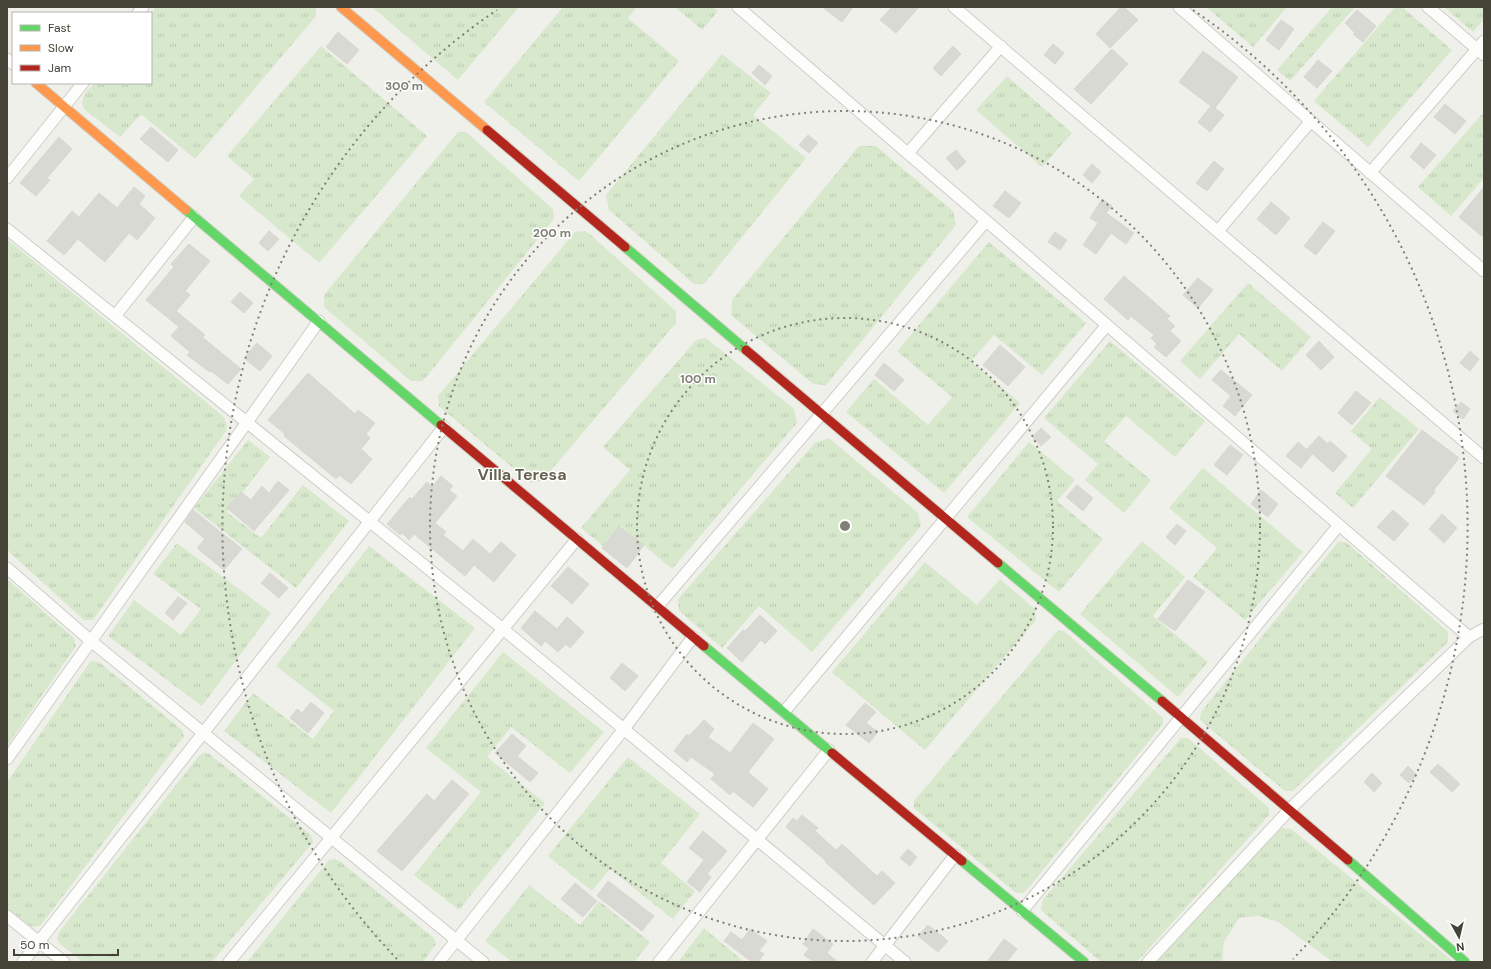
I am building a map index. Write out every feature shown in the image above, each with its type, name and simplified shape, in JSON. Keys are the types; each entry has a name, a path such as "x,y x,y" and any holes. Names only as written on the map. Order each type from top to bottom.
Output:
{"street":[{"path":"341,7 1290,809 1464,962"},
{"path":"738,7 1469,638"},
{"path":"954,7 1484,458"},
{"path":"1179,7 1484,271"},
{"path":"1370,172 1482,48 1428,7"},
{"path":"908,153 1001,46"},
{"path":"37,84 657,607 1084,962"},
{"path":"7,178 82,84"},
{"path":"1218,231 1311,121"},
{"path":"115,316 194,217"},
{"path":"657,607 986,221"},
{"path":"7,229 503,629 905,962"},
{"path":"7,758 319,322"},
{"path":"784,712 1106,325"},
{"path":"23,962 444,427"},
{"path":"1022,911 1339,525"},
{"path":"229,962 577,539"},
{"path":"7,568 91,641 483,962"},
{"path":"1148,962 1290,809 1469,638 1484,629"},
{"path":"439,962 624,729 693,637"},
{"path":"659,962 829,750"},
{"path":"872,962 955,855"},
{"path":"7,916 64,962"}],"green space":[{"path":"156,7 316,7 316,16 195,159 141,114 120,137 84,109 82,101 84,95 93,84 152,84 152,13"},
{"path":"372,7 519,7 458,80"},
{"path":"563,7 637,7 628,18 679,61 579,181 484,102"},
{"path":"675,7 713,7 718,11 702,30"},
{"path":"1206,7 1287,7 1253,47"},
{"path":"1332,7 1355,7 1290,81 1277,70"},
{"path":"1395,7 1402,7 1452,50 1368,147 1314,101"},
{"path":"1444,7 1484,7 1484,19 1473,32"},
{"path":"321,46 427,136 319,263 239,196 254,179 227,156"},
{"path":"722,54 771,93 753,115 806,158 704,284 694,284 609,210 606,195"},
{"path":"1007,76 1072,133 1042,167 976,110"},
{"path":"1484,112 1484,178 1451,216 1418,187"},
{"path":"458,132 466,132 553,209 554,219 423,381 411,381 324,307 324,295"},
{"path":"859,146 876,146 953,211 956,225 826,385 813,384 731,315 732,300"},
{"path":"586,231 676,311 676,323 542,481 531,483 439,406 438,396 575,232"},
{"path":"7,239 224,417 227,425 226,431 93,620 84,620 7,550"},
{"path":"989,242 1086,323 1042,375 994,335 971,361 1020,403 944,493 846,412 874,379 928,425 952,397 897,351"},
{"path":"1248,283 1311,337 1282,371 1239,334 1200,379 1180,361"},
{"path":"706,338 794,409 797,423 672,569 621,526 603,546 581,528 630,470 603,447 696,340"},
{"path":"1110,341 1205,421 1175,457 1126,416 1104,441 1151,480 1124,513 1085,480 1098,464 1044,418"},
{"path":"1380,397 1419,429 1353,508 1335,493 1372,449 1351,431"},
{"path":"829,438 918,513 921,526 812,652 759,606 722,648 679,611 678,599 815,443"},
{"path":"248,440 270,457 227,512 261,538 303,485 349,521 296,588 194,508"},
{"path":"1029,442 1075,480 1057,501 1103,539 1059,592 967,517"},
{"path":"1203,468 1303,552 1245,620 1193,577 1217,548 1169,508"},
{"path":"1142,541 1185,577 1153,616 1208,662 1178,697 1080,614"},
{"path":"1338,542 1346,542 1448,632 1448,642 1293,791 1285,791 1200,720 1201,712"},
{"path":"177,543 271,613 202,706 108,636 134,600 181,635 201,609 153,574"},
{"path":"369,546 475,628 331,813 224,731 253,693 313,739 334,711 276,666"},
{"path":"925,562 977,605 1000,579 1035,609 1036,620 925,750 832,672"},
{"path":"7,579 74,638 76,646 7,746"},
{"path":"1058,630 1064,631 1163,718 1163,724 1024,893 1016,893 914,808 914,801"},
{"path":"503,652 604,732 570,773 511,727 487,757 545,803 459,910 414,875 481,792 426,748"},
{"path":"90,662 99,662 182,730 184,736 41,925 35,927 30,926 7,908 7,782"},
{"path":"1181,738 1188,738 1269,808 1269,815 1137,962 1101,962 1041,910 1042,901"},
{"path":"203,753 208,753 311,835 313,842 212,962 83,962 60,944 57,939 59,932 199,756"},
{"path":"628,757 700,814 661,863 695,891 673,919 610,869 592,891 548,856"},
{"path":"1282,828 1291,829 1454,962 1333,962 1278,922 1258,916 1239,918 1224,942 1222,962 1156,962"},
{"path":"335,859 341,862 434,938 436,944 423,962 247,962 329,860"},
{"path":"529,885 580,925 599,901 650,942 634,962 512,962 485,941"},
{"path":"704,928 744,962 678,962"}],"building":[{"path":"822,7 853,7 842,22"},
{"path":"892,7 919,7 896,33 880,20"},
{"path":"1121,7 1124,7 1138,20 1110,48 1096,34"},
{"path":"1357,10 1376,26 1363,42 1353,34 1355,33 1345,23"},
{"path":"1281,20 1294,29 1279,50 1266,40"},
{"path":"338,32 359,50 347,64 326,47"},
{"path":"1053,44 1064,53 1055,64 1044,55"},
{"path":"953,46 961,54 941,76 933,68"},
{"path":"1112,49 1128,64 1091,104 1074,89"},
{"path":"1203,51 1238,77 1215,108 1224,115 1210,132 1198,122 1211,106 1179,82"},
{"path":"1318,60 1332,71 1317,88 1304,77"},
{"path":"759,65 772,76 765,85 752,73"},
{"path":"1445,104 1466,121 1455,134 1434,117"},
{"path":"151,127 178,150 168,162 140,139"},
{"path":"808,135 818,143 809,153 799,145"},
{"path":"59,137 72,149 47,178 50,180 36,196 20,183"},
{"path":"1421,143 1436,155 1424,169 1410,157"},
{"path":"956,150 966,162 957,170 946,158"},
{"path":"1214,161 1224,169 1207,191 1196,183"},
{"path":"1092,164 1101,172 1092,183 1083,175"},
{"path":"134,187 145,196 139,204 155,218 137,240 129,233 105,262 78,239 64,255 47,241 72,211 79,217 99,193 117,208"},
{"path":"1484,187 1484,238 1459,217"},
{"path":"1005,191 1021,203 1009,218 993,206"},
{"path":"1102,199 1112,206 1106,213 1134,233 1126,244 1111,233 1096,254 1083,245 1098,223 1090,218"},
{"path":"1271,202 1290,218 1276,235 1257,219"},
{"path":"1323,222 1335,231 1316,255 1304,246"},
{"path":"269,231 279,239 268,251 259,243"},
{"path":"1055,232 1067,240 1060,250 1048,242"},
{"path":"189,244 210,261 185,291 190,295 176,311 205,335 202,337 241,369 228,384 187,355 190,352 171,336 179,327 146,300 174,267 171,264"},
{"path":"1124,276 1170,316 1167,319 1175,326 1170,331 1181,341 1166,357 1154,347 1157,344 1151,338 1154,335 1131,316 1128,320 1104,299"},
{"path":"1198,278 1213,290 1198,308 1183,295"},
{"path":"240,292 253,303 244,313 231,302"},
{"path":"1319,341 1334,357 1321,370 1306,355"},
{"path":"257,343 272,356 260,371 244,358"},
{"path":"1000,345 1025,367 1008,386 983,365"},
{"path":"1470,351 1479,359 1470,371 1460,363"},
{"path":"884,363 904,380 894,391 875,375"},
{"path":"1221,370 1252,395 1235,416 1223,406 1231,396 1212,380"},
{"path":"308,373 355,414 358,410 375,423 366,434 370,438 361,449 372,459 351,484 339,475 336,479 284,436 285,434 268,420"},
{"path":"1356,391 1371,403 1352,425 1338,413"},
{"path":"1461,402 1470,409 1463,419 1453,411"},
{"path":"1041,428 1051,437 1041,446 1032,437"},
{"path":"1422,430 1459,458 1424,505 1386,476"},
{"path":"1319,436 1328,444 1330,441 1347,456 1333,472 1307,449"},
{"path":"1298,442 1312,454 1301,468 1286,456"},
{"path":"1230,445 1243,455 1227,475 1214,465"},
{"path":"441,476 453,486 449,490 457,496 435,523 446,532 443,535 463,551 473,539 490,554 501,542 516,555 494,582 474,565 465,576 414,534 409,540 402,533 400,535 387,524 410,497 412,499 427,482 432,487"},
{"path":"278,481 289,490 254,531 227,508 241,492 251,500 262,486 269,493"},
{"path":"1077,485 1093,498 1083,511 1066,497"},
{"path":"1261,490 1278,504 1268,517 1251,504"},
{"path":"193,510 242,549 224,570 197,548 205,539 185,522"},
{"path":"1393,510 1409,524 1394,541 1377,527"},
{"path":"1442,514 1457,528 1444,543 1429,529"},
{"path":"1177,524 1186,531 1175,545 1166,537"},
{"path":"619,526 644,545 627,568 602,548"},
{"path":"568,567 589,584 572,604 551,586"},
{"path":"270,573 288,588 279,598 261,583"},
{"path":"1188,580 1205,592 1175,631 1158,619"},
{"path":"178,597 187,603 173,620 165,613"},
{"path":"535,611 557,629 567,617 584,632 570,648 566,644 558,652 545,641 541,646 521,628"},
{"path":"760,615 777,631 765,644 761,640 742,662 727,648 743,630 745,631"},
{"path":"622,663 638,676 625,691 610,678"},
{"path":"311,702 324,713 308,733 290,718 297,709 302,713"},
{"path":"865,703 876,712 866,723 878,732 869,743 846,725"},
{"path":"704,720 714,729 708,737 730,753 753,723 774,739 748,772 768,789 753,807 733,791 730,795 711,779 715,774 691,757 687,762 674,751 687,734 689,736"},
{"path":"512,734 526,746 517,756 538,773 530,782 495,753"},
{"path":"1438,764 1460,784 1452,792 1430,772"},
{"path":"1408,766 1417,775 1409,783 1400,775"},
{"path":"1372,773 1382,783 1374,792 1364,782"},
{"path":"452,780 469,794 402,871 377,851 427,794 434,801"},
{"path":"802,815 818,828 815,831 836,850 842,844 877,876 882,871 895,883 874,905 786,827 793,818 797,821"},
{"path":"703,831 727,851 707,874 711,877 700,892 687,882 704,860 689,848"},
{"path":"908,849 917,857 910,866 900,858"},
{"path":"608,881 654,916 642,931 597,896"},
{"path":"575,883 597,901 583,917 561,899"},
{"path":"928,925 948,941 938,952 918,936"},
{"path":"750,929 767,941 759,951 764,954 758,962 752,962 724,941 731,932 742,940"},
{"path":"813,929 833,944 827,953 838,962 814,962 804,955 809,948 803,944"},
{"path":"1004,939 1017,949 1007,962 987,962"}],"traffic: fast":[{"path":"186,210 441,425"},
{"path":"625,247 746,350"},
{"path":"998,563 1162,701"},
{"path":"704,646 832,753"},
{"path":"1348,860 1465,962"},
{"path":"962,861 1084,962"}],"traffic: slow":[{"path":"341,7 487,130"},
{"path":"37,84 186,210"}],"traffic: jam":[{"path":"487,130 625,247"},
{"path":"746,350 998,563"},
{"path":"441,425 704,646"},
{"path":"1162,701 1348,860"},
{"path":"832,753 962,861"}],"district":[{"name":"Villa Teresa","path":"522,474"}]}
